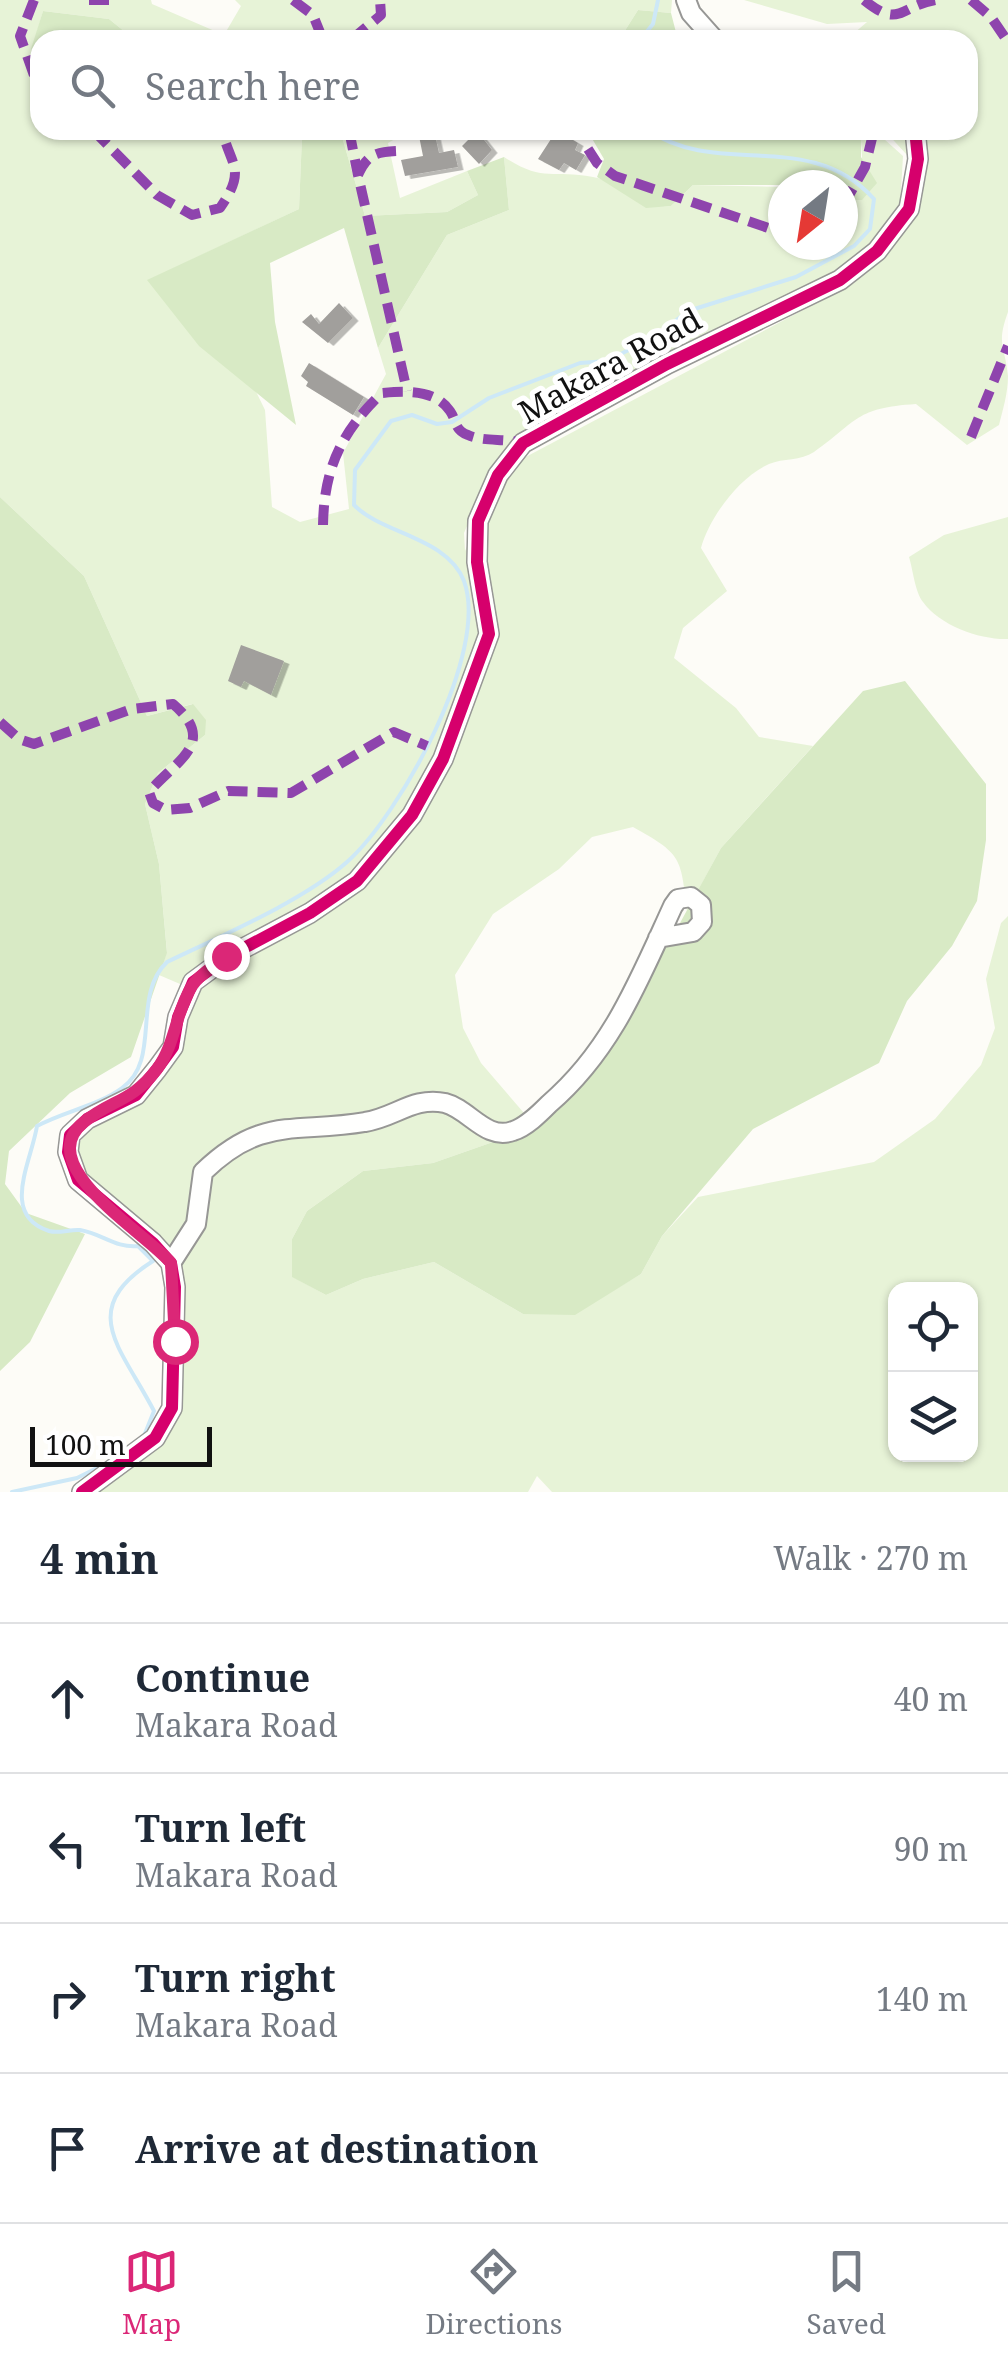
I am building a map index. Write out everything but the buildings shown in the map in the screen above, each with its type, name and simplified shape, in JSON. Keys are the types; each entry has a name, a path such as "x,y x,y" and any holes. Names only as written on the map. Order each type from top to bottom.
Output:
{"street":[{"path":"686,0 690,13 706,30"},
{"name":"Makara Road","path":"171,1263 78,1180 68,1152 70,1135 87,1119 136,1094 146,1082 173,1047 178,1018 193,982 226,956 310,914 357,882 412,814 443,759 489,634 478,562 478,521 498,475 523,443 666,364 840,280 877,251 909,209 918,158 916,140"},
{"path":"82,1492 154,1438 172,1408 175,1323 171,1263 196,1224 203,1172 270,1129 370,1122 402,1107 434,1102 461,1109 493,1132 516,1130 592,1065 658,938"}],"green space":[{"path":"0,0 151,0 152,4 212,30 123,30 109,19 43,11 38,30 30,30 30,140 302,140 299,209 155,277 242,363 265,410 272,507 300,522 349,509 343,453 386,374 378,348 447,235 509,210 504,157 539,173 604,180 636,200 656,206 671,206 693,185 768,187 768,260 854,260 842,271 530,425 489,475 464,533 465,551 487,500 520,460 854,283 889,238 901,211 907,155 893,140 978,140 978,30 858,30 867,22 827,24 744,0 1008,0 1008,312 1002,339 1008,376 999,425 967,445 916,404 881,409 859,417 809,455 769,464 736,488 718,512 701,548 727,591 683,628 674,658 736,708 759,737 813,746 721,848 687,911 676,859 661,844 633,827 592,837 559,869 493,914 455,975 463,1028 481,1063 536,1127 433,1163 363,1171 307,1211 292,1239 293,1277 326,1295 363,1279 434,1262 523,1314 609,1293 641,1274 662,1236 698,1197 874,1162 935,1119 981,1065 995,1028 986,979 1001,923 1008,916 1008,1492 552,1492 537,1476 528,1492 87,1492 167,1425 172,1265 73,1166 77,1149 94,1126 146,1095 165,1075 181,1040 194,990 159,975 167,952 159,864 145,804 158,773 205,735 192,704 147,716 84,576 0,497"},
{"path":"235,0 672,0 671,13 638,10 625,30 227,30 241,6"},
{"path":"638,10 671,13 675,30 625,30"},
{"path":"43,11 109,19 123,30 37,30"},
{"path":"302,140 343,140 365,216 447,212 478,195 467,171 504,157 509,210 447,235 378,348 344,228 270,263 275,322 296,425 199,346 147,280 299,209"},
{"path":"343,140 393,140 388,143 400,198 467,171 478,195 447,212 365,216"},
{"path":"593,140 862,140 861,157 877,183 858,200 858,170 768,170 768,185 693,185 671,206 646,208 597,177 604,159"},
{"path":"862,140 885,140 903,156 900,207 885,231 858,256"},
{"path":"0,497 84,576 147,716 193,704 206,720 205,735 158,773 145,804 159,864 167,953 131,1057 70,1093 9,1151 5,1184 26,1213 85,1234 30,1342 0,1371"},
{"path":"1008,517 1008,639 997,639 962,630 930,611 918,593 909,557 944,535"},
{"path":"905,681 986,784 986,840 977,901 952,946 907,1001 879,1063 753,1129 662,1236 641,1274 575,1315 523,1314 434,1262 363,1279 326,1295 292,1277 292,1239 307,1211 363,1171 433,1163 536,1127 674,934 721,848 863,691"}],"waterway":[{"path":"648,30 658,0"},
{"path":"144,1436 154,1411 119,1348 111,1313 116,1296 153,1261 138,1246 122,1245 80,1230 49,1231 34,1223 22,1201 25,1171 37,1126 112,1094 134,1076 141,1061 150,992 167,962 285,904 347,862 391,808 435,730 464,648 469,612 464,581 444,555 354,505 355,470 391,421 412,415 437,424 452,422 489,398 580,363 607,361 656,336 688,311 796,277 854,246 870,229 874,199 849,177 793,158 704,151 667,140"},
{"path":"12,1492 77,1478 109,1462"}],"marked path":[{"path":"30,64 20,36 34,0"},
{"path":"89,0 114,0"},
{"path":"293,0 313,15 319,30"},
{"path":"363,30 381,15 380,0"},
{"path":"864,0 893,15 935,0"},
{"path":"971,0 991,17 1008,42"},
{"path":"103,140 157,195 192,215 220,208 233,185 234,168 225,140"},
{"path":"351,140 358,175"},
{"path":"858,179 872,140"},
{"path":"588,149 597,163 615,176 768,228"},
{"path":"396,151 372,156 358,175 407,391"},
{"path":"971,437 1008,346"},
{"path":"323,525 327,486 338,453 356,422 382,393 428,395 444,404 463,433 523,443"},
{"path":"0,722 19,739 34,744 132,709 173,704 186,718 192,741 180,761 149,792 153,803 166,810 190,808 228,791 291,793 394,732 427,746"}],"cycle path":[{"path":"82,1492 155,1438 172,1408 175,1287 171,1263 153,1243 78,1180 68,1152 70,1135 87,1119 136,1095 157,1069 173,1047 178,1017 193,982 227,957 310,913 357,881 412,815 443,759 489,634 477,562 478,521 498,475 523,443 667,364 840,280 877,251 909,209 918,159 916,140"}],"route":[{"path":"175,1341 171,1263 153,1242 78,1180 68,1152 70,1135 87,1119 136,1094 173,1047 178,1018 193,982 226,956"}]}
